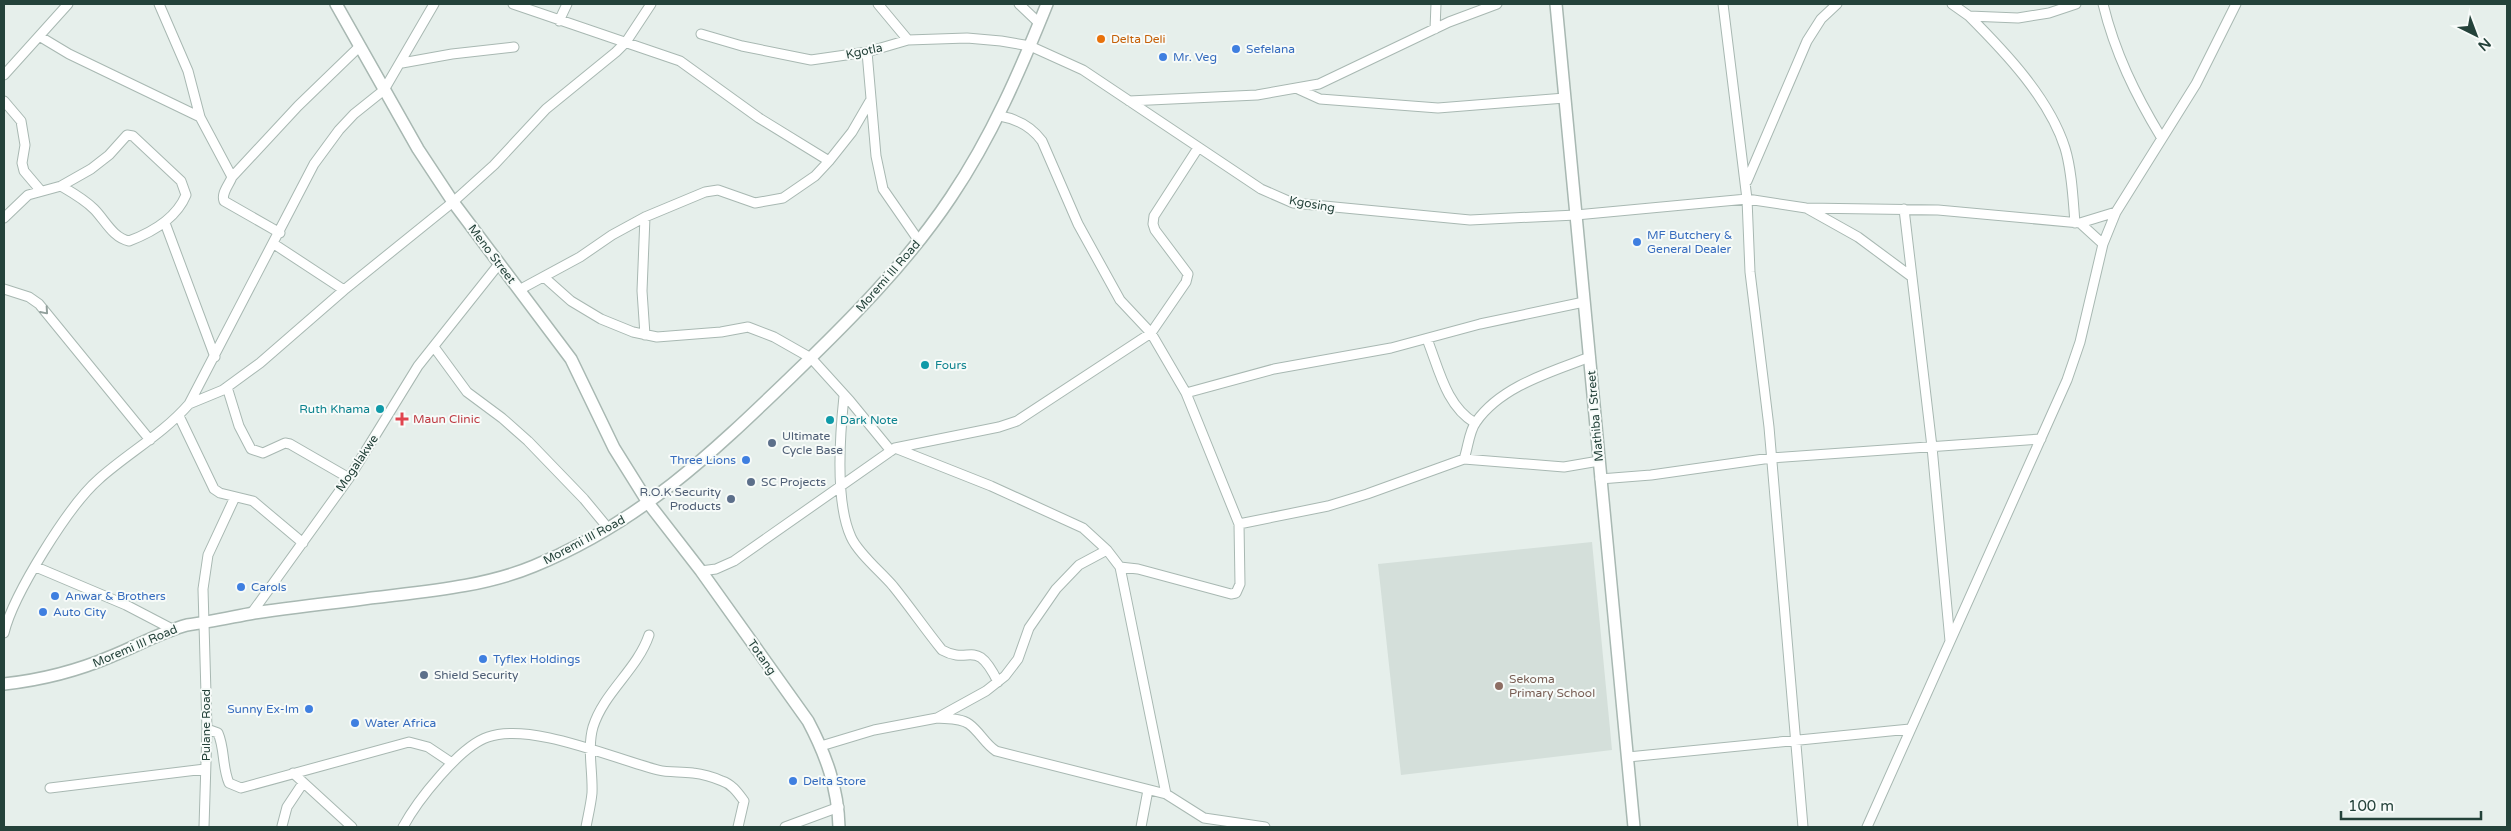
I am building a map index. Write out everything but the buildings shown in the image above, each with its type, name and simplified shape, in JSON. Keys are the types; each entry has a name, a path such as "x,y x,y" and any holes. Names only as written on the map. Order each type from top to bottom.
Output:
{"street":[{"path":"4,75 68,4"},
{"path":"159,4 188,71 200,117 232,177"},
{"path":"4,633 12,612 36,567 68,514 83,494 99,478 179,416 189,404 280,233 314,164 354,114 384,90 402,63 434,4"},
{"path":"512,4 626,42 690,67 715,88 759,118 829,161"},
{"path":"559,21 567,4"},
{"path":"189,404 227,387 260,363 344,290 454,202 494,165 546,109 626,42 651,4"},
{"path":"878,4 908,40"},
{"path":"1019,4 1039,23"},
{"name":"Moremi III Road","path":"4,684 30,681 82,667 172,629 252,614 434,589 502,576 535,566 649,504 708,455 811,358 852,318 919,241 950,199 1000,116 1047,4"},
{"path":"1435,29 1436,4"},
{"path":"1129,100 1257,95 1298,90 1338,77 1435,29 1497,4"},
{"name":"Mathiba I Street","path":"1556,4 1634,827"},
{"path":"1723,4 1746,181 1750,272 1772,458 1803,827"},
{"path":"1746,181 1807,41 1821,19 1838,4"},
{"path":"1952,4 1969,16 2026,80 2059,133 2065,148 2078,223 2102,244"},
{"path":"1969,16 2030,17 2076,4"},
{"path":"2103,4 2114,42 2130,84 2161,137"},
{"path":"1867,827 2067,380 2080,342 2102,244 2116,212 2208,64 2236,4"},
{"name":"Meno Street","path":"339,7 359,48 418,149 499,264 571,359 614,448 649,504"},
{"name":"Kgotla","path":"701,34 742,46 811,60 867,52 908,40 967,38 1030,46"},
{"path":"39,36 68,54 200,117"},
{"name":"Kgosing","path":"1030,46 1083,70 1261,189 1293,203 1470,220 1576,215 1747,199 1806,208"},
{"path":"402,63 452,54 514,47"},
{"path":"280,233 224,201 223,196 232,177 298,106 359,48"},
{"path":"867,52 876,156 883,189 919,241"},
{"path":"1298,90 1320,99 1438,108 1565,98"},
{"path":"519,290 645,217 712,191 718,190 755,203 775,200 798,189 815,176 829,161 852,132 870,100"},
{"path":"4,101 21,121 25,145 22,163 24,171 41,191"},
{"path":"1000,116 1014,118 1035,132 1042,141 1078,224 1120,300 1151,333 1186,394 1238,524 1240,584 1236,592 1231,594 1138,569 1120,567"},
{"path":"4,218 28,195 61,186 91,169 108,155 124,136 131,135 181,181 186,195 182,206 165,223 141,236 126,241 114,232 95,209 80,196 61,186"},
{"path":"701,571 716,569 734,561 893,449 999,427 1017,421 1151,333 1186,282 1188,274 1155,230 1153,224 1154,216 1198,148"},
{"path":"1806,208 1904,208 2078,223 2116,212"},
{"path":"1806,208 1858,237 1912,277"},
{"path":"1904,208 1932,447 1950,642"},
{"path":"645,217 642,291 645,335"},
{"path":"165,223 215,357"},
{"path":"274,244 344,290"},
{"name":"Mogalakwe","path":"252,614 348,478 418,366 499,264"},
{"path":"544,277 571,301 601,319 645,335 657,337 698,334 748,327 774,337 811,358 893,449 991,486 1083,528 1107,550 1120,567 1166,794"},
{"path":"4,288 29,297 39,304 150,440"},
{"path":"1186,394 1274,369 1391,348 1584,302"},
{"path":"1427,339 1452,403 1460,412 1475,423"},
{"path":"434,347 467,392 502,418 528,441 584,499 608,528"},
{"path":"1464,459 1475,423 1487,410 1520,387 1590,357"},
{"path":"227,387 239,426 251,449 263,453 285,443 290,444 348,478"},
{"path":"844,396 840,429 842,486 844,516 852,539 894,587 942,650 948,653 976,654 982,657 989,664 998,682"},
{"path":"179,416 214,488 235,497 253,501 303,543"},
{"path":"1600,479 1651,475 1772,458 2041,439"},
{"path":"1238,524 1328,506 1464,459 1564,467 1599,462"},
{"name":"Pulane Road","path":"204,827 207,729 203,589 208,555 235,497"},
{"name":"Totang","path":"649,504 701,571 808,721 821,746 833,778 839,807 839,827"},
{"path":"937,718 986,691 1005,676 1018,659 1030,628 1056,589 1079,565 1107,550"},
{"path":"36,567 126,605 172,629"},
{"path":"586,827 592,794 591,751 593,729 601,708 643,652 649,636"},
{"path":"821,746 874,730 937,718 958,720 968,724 986,745 996,751 1166,794 1204,818 1223,824 1265,827"},
{"path":"207,729 218,733 221,741 224,771 229,783 241,788 409,742 428,747 452,763"},
{"path":"1628,758 1910,729"},
{"path":"403,827 411,814 452,763 468,747 488,737 508,733 544,737 661,771 693,773 724,781 744,801 738,827"},
{"path":"50,788 205,769"},
{"path":"293,773 352,827"},
{"path":"282,826 287,807 304,783"},
{"path":"1141,827 1148,790"},
{"path":"785,827 839,807"}],"shaded area":[{"name":"Sekoma Primary School","path":"1592,542 1612,750 1401,775 1378,564"}],"place":[{"name":"Delta Deli","path":"1101,39"},
{"name":"Sefelana","path":"1236,49"},
{"name":"Mr. Veg","path":"1163,57"},
{"name":"MF Butchery & General Dealer","path":"1637,242"},
{"name":"Fours","path":"925,365"},
{"name":"Ruth Khama","path":"380,409"},
{"name":"Maun Clinic","path":"402,419"},
{"name":"Dark Note","path":"830,420"},
{"name":"Ultimate Cycle Base","path":"772,443"},
{"name":"Three Lions","path":"746,460"},
{"name":"SC Projects","path":"751,482"},
{"name":"R.O.K Security Products","path":"731,499"},
{"name":"Carols","path":"241,587"},
{"name":"Anwar & Brothers","path":"55,596"},
{"name":"Auto City","path":"43,612"},
{"name":"Tyflex Holdings","path":"483,659"},
{"name":"Shield Security","path":"424,675"},
{"name":"Sekoma Primary School","path":"1499,686"},
{"name":"Sunny Ex-Im","path":"309,709"},
{"name":"Water Africa","path":"355,723"},
{"name":"Delta Store","path":"793,781"}]}
